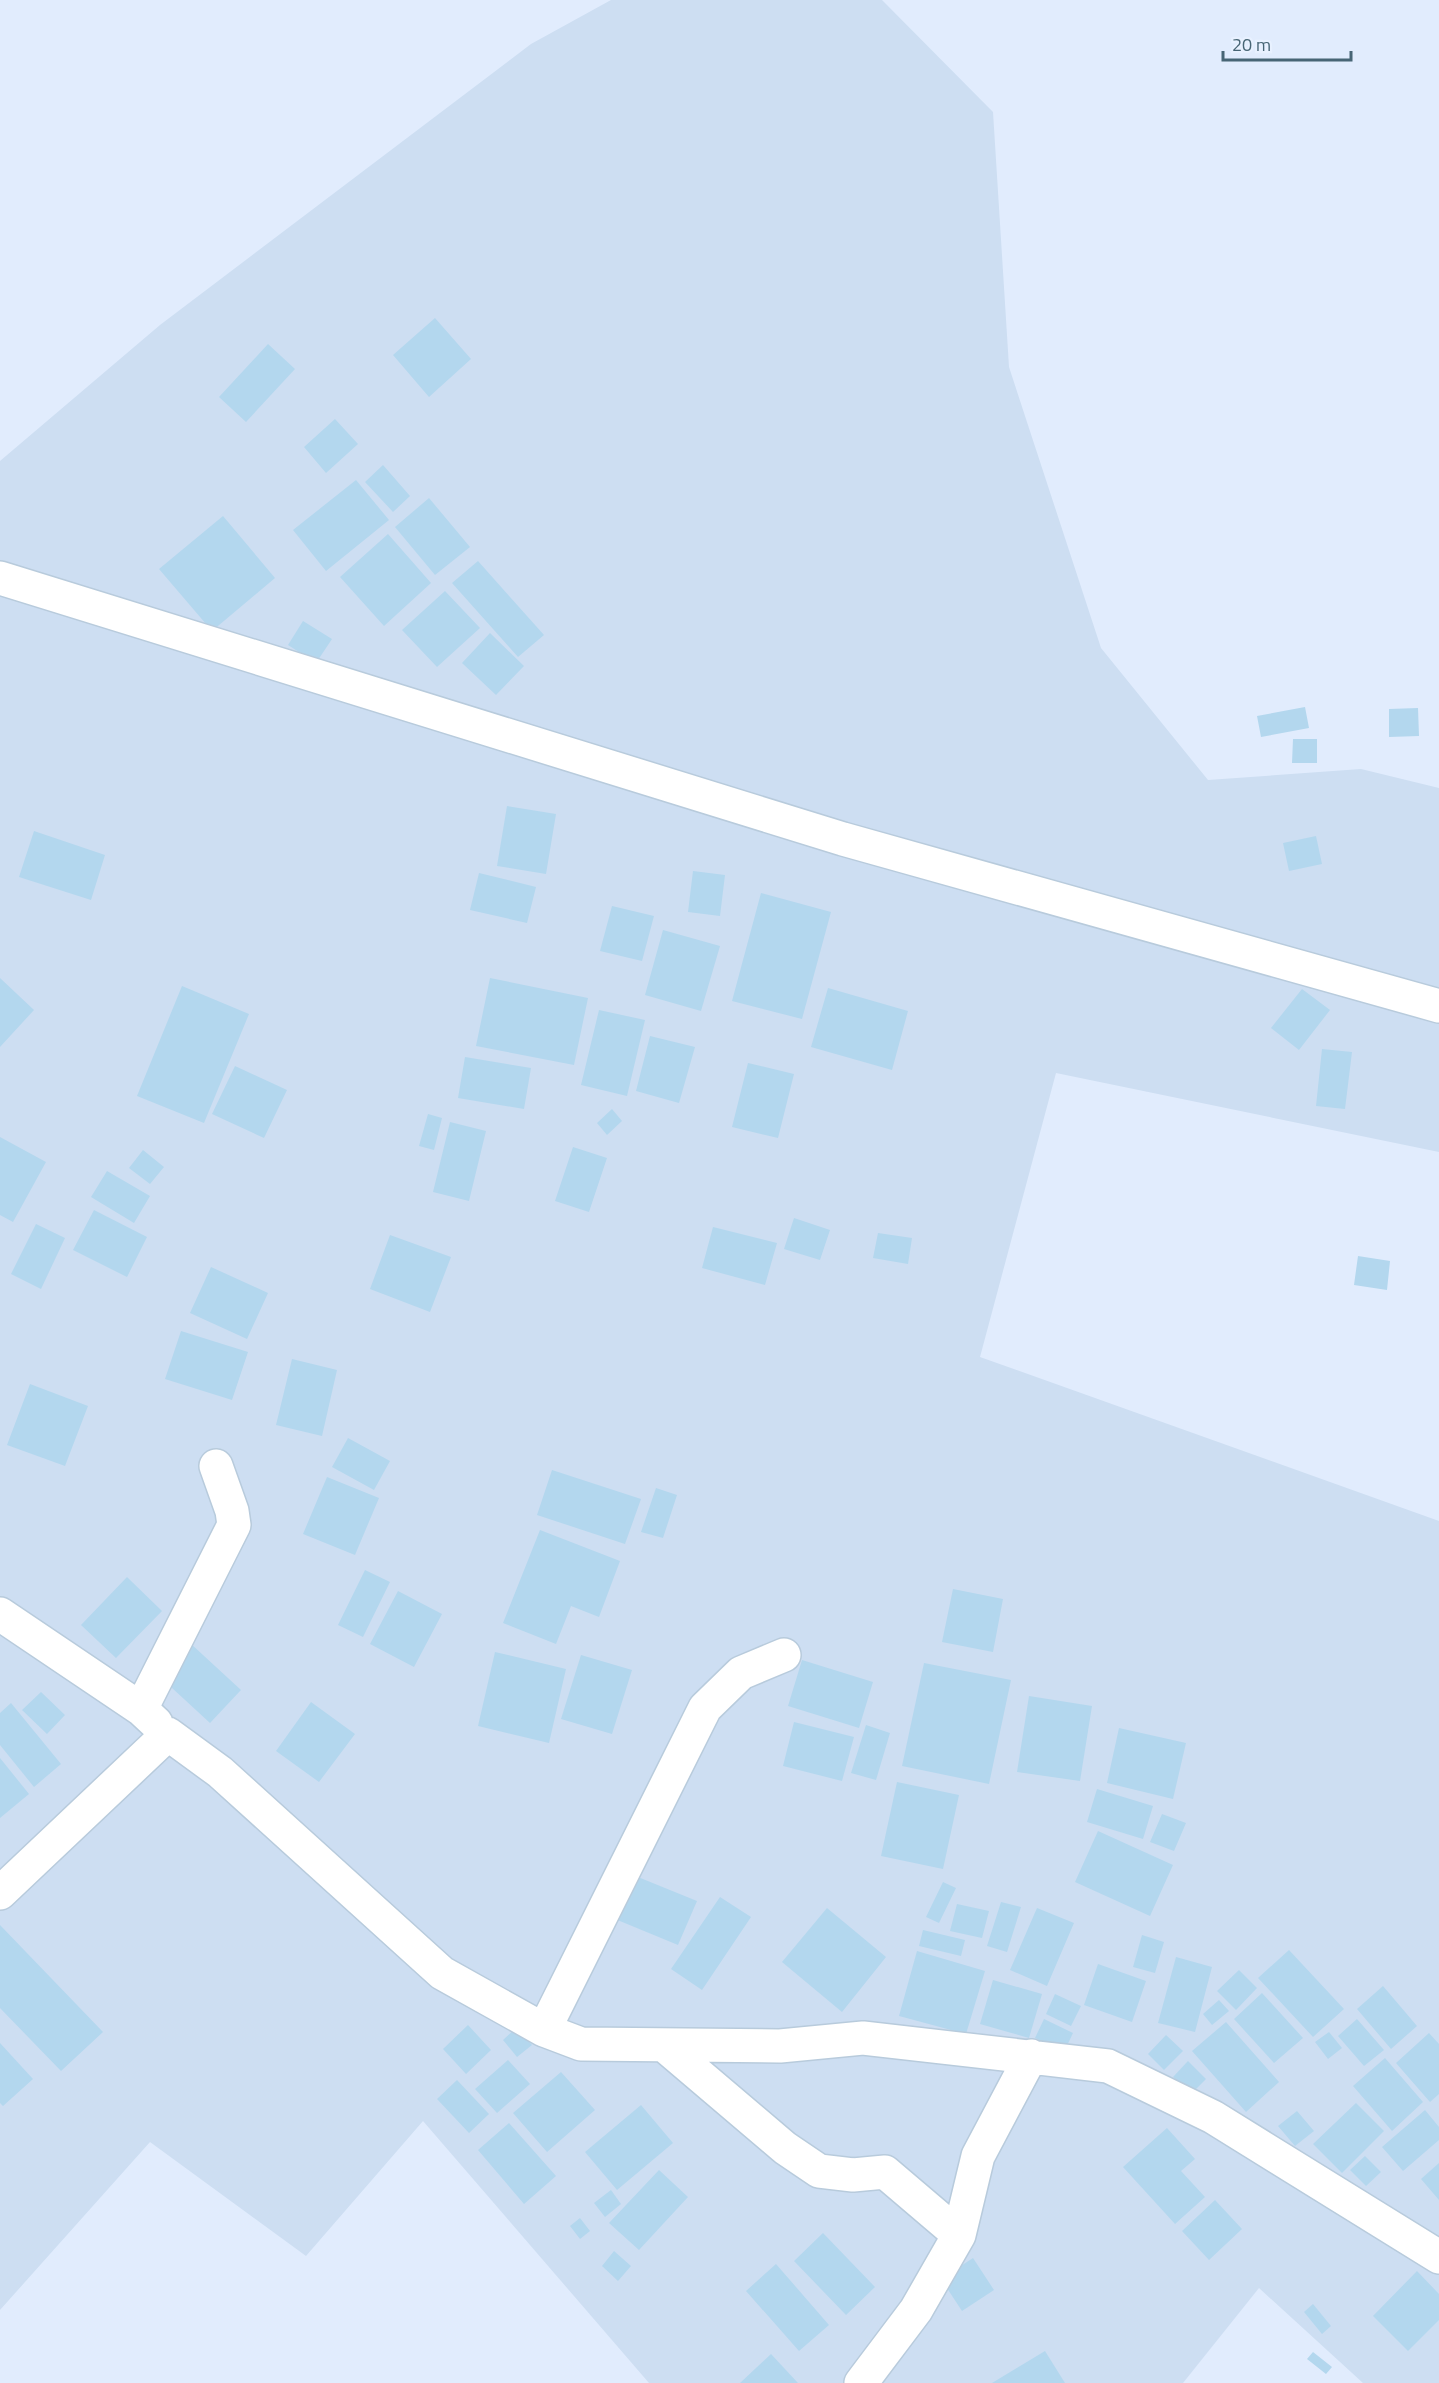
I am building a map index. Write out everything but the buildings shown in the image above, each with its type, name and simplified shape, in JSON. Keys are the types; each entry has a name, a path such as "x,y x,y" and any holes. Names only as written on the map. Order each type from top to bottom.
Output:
{"street":[{"path":"0,578 843,839 1439,1006"},
{"path":"141,1709 234,1525 232,1511 216,1466"},
{"path":"0,1614 141,1709 168,1734 220,1772 442,1973 544,2030 581,2044 780,2046 863,2038 1108,2066 1213,2117 1439,2257"},
{"path":"544,2030 705,1708 741,1673 784,1655"},
{"path":"0,1893 168,1734"},
{"path":"665,2046 785,2148 819,2171 853,2175 885,2172 959,2235"},
{"path":"861,2383 916,2310 959,2235 978,2156 1031,2056"}],"shaded area":[{"path":"611,0 882,0 993,112 1009,367 1101,648 1208,780 1361,769 1439,788 1439,1152 1056,1073 980,1357 1439,1521 1439,2383 1363,2383 1259,2288 1183,2383 649,2383 423,2121 306,2256 150,2142 0,2310 0,461 160,325 531,44"}]}
